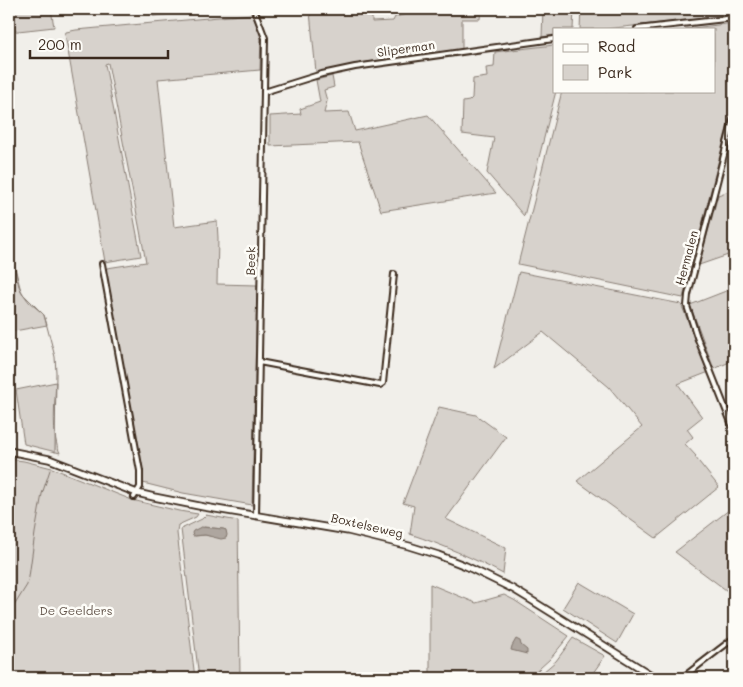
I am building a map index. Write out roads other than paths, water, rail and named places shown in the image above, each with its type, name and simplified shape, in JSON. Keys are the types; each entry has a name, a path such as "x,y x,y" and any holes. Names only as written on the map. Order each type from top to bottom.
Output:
{"main road":[{"name":"Boxtelseweg","path":"9,451 49,460 81,470 135,495 348,530 431,553 466,566 513,590 656,678"}],"street":[{"name":"Beek","path":"254,9 265,38 256,515"},
{"path":"646,28 734,18"},
{"name":"Sliperman","path":"264,92 322,74 355,67 553,39"},
{"name":"Hermalen","path":"734,116 688,295 687,306 697,337 734,430"},
{"path":"102,264 140,470 140,487 135,495"},
{"path":"259,362 380,385 383,383 394,274"},
{"path":"682,678 734,638"}],"waterway":[{"path":"9,245 19,286 23,294 44,315 55,357 55,452"},
{"path":"9,614 27,585 42,494 50,470"}],"park label":[{"name":"De Geelders","path":"76,611"}]}
